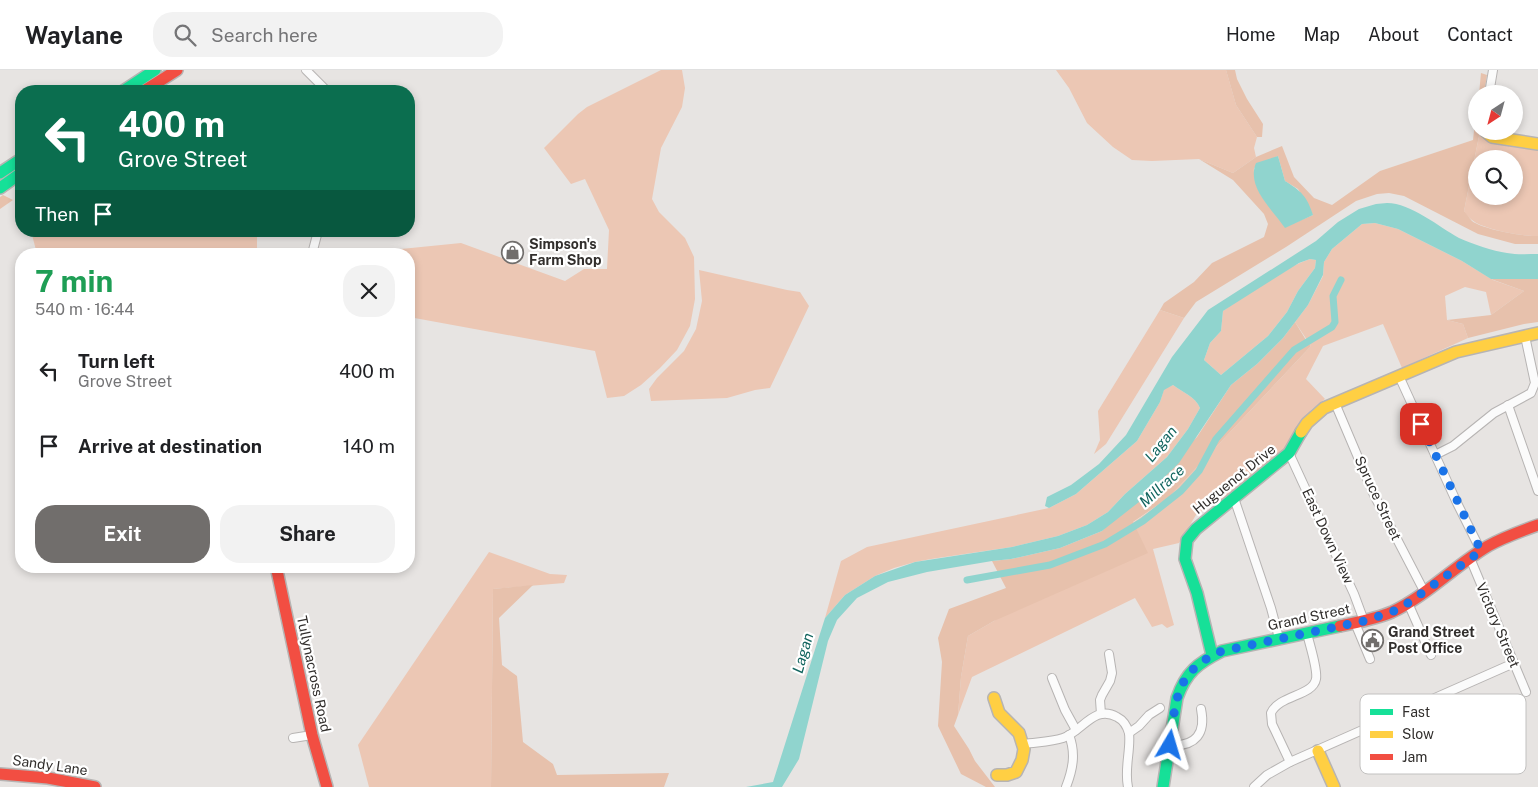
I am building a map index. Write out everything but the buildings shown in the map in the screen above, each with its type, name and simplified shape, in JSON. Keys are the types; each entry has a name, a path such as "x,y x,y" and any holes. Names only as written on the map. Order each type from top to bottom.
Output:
{"main road":[{"path":"131,85 155,70"},
{"path":"153,85 177,70"},
{"path":"1512,140 1538,144"},
{"path":"0,173 15,163"},
{"path":"0,188 15,177"},
{"name":"Huguenot Drive","path":"1212,655 1197,593 1185,559 1186,545 1191,534 1196,529 1289,453 1302,430 1317,413 1335,403 1456,352 1538,333"},
{"name":"Grand Street","path":"1163,787 1175,706 1181,687 1189,672 1202,661 1212,655 1231,649 1359,622 1392,612 1408,603 1481,551 1516,533 1538,525"},
{"name":"Tullynacross Road","path":"277,573 312,735 327,787"},
{"path":"994,698 998,712 1014,727 1024,744 1019,769 1010,775 997,775"},
{"path":"1318,751 1334,787"},
{"name":"Sandy Lane","path":"0,774 70,781 95,787"}],"street":[{"path":"306,70 321,85"},
{"path":"1490,85 1493,70"},
{"path":"1435,455 1453,446 1494,413 1527,395 1534,388 1535,383 1524,336"},
{"path":"1399,376 1481,551"},
{"name":"Spruce Street","path":"1335,403 1374,495 1424,592"},
{"path":"1508,404 1538,490"},
{"name":"East Down View","path":"1289,453 1354,594 1359,622 1369,656 1359,655"},
{"path":"1234,498 1271,608 1279,638"},
{"name":"Victory Street","path":"1470,558 1526,692"},
{"path":"1408,603 1431,655"},
{"path":"1290,762 1272,724 1271,713 1277,704 1308,689 1315,682 1316,673 1307,633"},
{"path":"1101,714 1100,700 1112,673 1109,654"},
{"path":"1445,694 1514,663"},
{"path":"1052,678 1072,732 1074,758 1066,787"},
{"path":"1129,733 1139,726 1148,715 1160,708"},
{"path":"1170,745 1190,742 1200,734 1203,724 1201,709"},
{"path":"1024,744 1061,739 1087,720 1101,714 1111,714 1120,718 1126,725 1129,733 1125,786"},
{"path":"1254,787 1267,775 1290,762 1360,732"},
{"path":"293,738 312,735"}],"shaded area":[{"path":"661,70 682,70 685,88 682,107 661,148 652,199 659,212 685,238 694,257 695,299 690,326 677,350 641,385 624,396 607,398 595,351 415,318 415,248 411,248 461,243 565,281 584,269 607,269 609,230 585,179 571,184 544,148 587,107"},
{"path":"1056,70 1226,70 1236,105 1257,137 1254,148 1256,157 1233,173 1199,159 1132,160 1113,147 1087,123 1069,88"},
{"path":"1226,70 1235,70 1237,79 1247,99 1263,124 1262,137 1257,137 1236,105"},
{"path":"1481,73 1487,75 1485,85 1480,85"},
{"path":"1473,140 1478,140 1476,150 1468,150 1468,191 1464,211 1472,221 1485,227 1514,234 1538,236 1538,244 1515,244 1478,234 1404,196 1389,193 1377,194 1356,201 1286,247 1196,302 1184,318 1160,310 1164,303 1194,282 1212,263 1264,237 1268,224 1264,214 1233,180 1199,159 1233,173 1256,157 1282,146 1294,177 1314,198 1332,205 1380,171","holes":["1278,156 1285,181 1298,189 1313,215 1285,227 1264,200 1256,185 1254,168"]},
{"path":"1478,140 1511,140 1538,148 1538,236 1514,234 1494,229 1471,219 1464,211 1468,191 1468,205 1523,205 1523,150 1476,150"},
{"path":"3,195 13,200 0,209 0,197"},
{"path":"1375,223 1398,229 1462,261 1493,280 1524,291 1491,315 1486,292 1465,287 1445,296 1447,320 1463,324 1468,338 1402,368 1383,324 1323,346 1306,379 1325,399 1311,410 1284,451 1233,492 1196,515 1179,543 1153,549 1174,625 1167,628 1162,624 1152,627 1135,598 972,677 958,715 961,677 968,636 994,621 1168,498 1311,346 1295,322 1308,305 1323,276 1324,262 1332,249 1362,224"},
{"path":"33,237 257,237 257,248 35,248"},
{"path":"1310,259 1316,260 1315,268 1298,291 1287,312 1268,336 1221,375 1204,360 1210,343 1221,331 1223,311 1276,275"},
{"path":"699,270 800,292 809,306 770,388 727,398 651,401 649,389 657,378 684,351 696,329 702,301"},
{"path":"1491,279 1538,279 1538,322 1468,338 1463,324 1447,320 1491,315 1524,291"},
{"path":"1160,310 1184,318 1106,444 1094,454 1100,440 1098,411"},
{"path":"1295,322 1311,346 1168,498 1133,522 1148,553 994,621 968,636 961,677 958,715 954,726 975,761 995,787 986,787 961,774 938,726 942,662 938,638 949,609 1006,588 992,561 1011,559 1060,548 1102,531 1197,437 1231,385 1257,364 1283,338"},
{"path":"1173,385 1192,398 1200,408 1188,429 1167,457 1125,494 1108,512 1087,525 1058,536 1012,547 931,559 894,568 875,576 845,595 825,618 841,561 867,547 1049,508 1076,494 1137,441 1160,402 1164,389"},
{"path":"489,552 550,574 567,575 564,583 493,589 491,787 369,787 358,745"},
{"path":"533,585 499,618 502,665 517,676 523,742 553,764 557,775 669,773 664,787 491,787 493,589"}],"water":[{"path":"1278,156 1285,181 1303,195 1313,215 1285,228 1262,197 1254,181 1256,163"},
{"name":"Lagan","path":"1387,203 1406,207 1425,216 1459,238 1495,251 1511,254 1538,254 1538,279 1491,279 1462,261 1398,229 1375,223 1362,224 1332,249 1324,262 1323,275 1308,305 1283,338 1257,364 1231,385 1179,463 1139,502 1102,531 1060,548 1011,559 927,572 888,582 857,598 837,620 828,641 799,759 782,787 746,787 773,782 825,618 845,595 875,576 915,562 1012,547 1058,536 1087,525 1108,512 1125,494 1167,457 1188,429 1200,408 1192,398 1173,385 1164,390 1160,402 1137,441 1076,494 1049,508 1045,506 1047,497 1071,485 1099,464 1126,435 1172,357 1208,310 1316,241 1338,222 1359,209","holes":["1310,259 1316,260 1315,268 1298,291 1287,312 1268,336 1221,375 1204,360 1210,343 1221,331 1223,311 1299,263"]}],"waterway":[{"name":"Millrace","path":"967,580 1050,565 1105,544 1143,521 1181,491 1199,471 1216,439 1294,350 1332,327 1335,322 1333,296 1341,280"}],"traffic: fast":[{"path":"132,85 155,70"},
{"path":"0,173 15,163"},
{"path":"0,188 15,177"},
{"path":"1212,655 1197,593 1185,559 1187,540 1196,529 1289,453 1301,432"},
{"path":"1163,787 1177,698 1184,681 1194,669 1222,651 1340,626"}],"traffic: slow":[{"path":"1512,140 1538,144"},
{"path":"1301,432 1307,423 1324,408 1456,352 1538,333"},
{"path":"994,698 999,713 1019,733 1024,749 1022,760 1016,772 1007,775 997,775"},
{"path":"1318,751 1334,787"}],"traffic: jam":[{"path":"153,85 177,70"},
{"path":"1340,626 1392,612 1417,598 1488,546 1538,525"},
{"path":"277,573 312,735 327,787"},
{"path":"0,774 48,778 95,787"}],"place":[{"name":"Simpson's Farm Shop","path":"513,252"},
{"name":"Grand Street Post Office","path":"1372,640"}],"route":[{"path":"1170,745 1175,706 1184,679 1202,661 1222,651 1364,621 1392,612 1408,603 1481,551 1421,424"}]}
